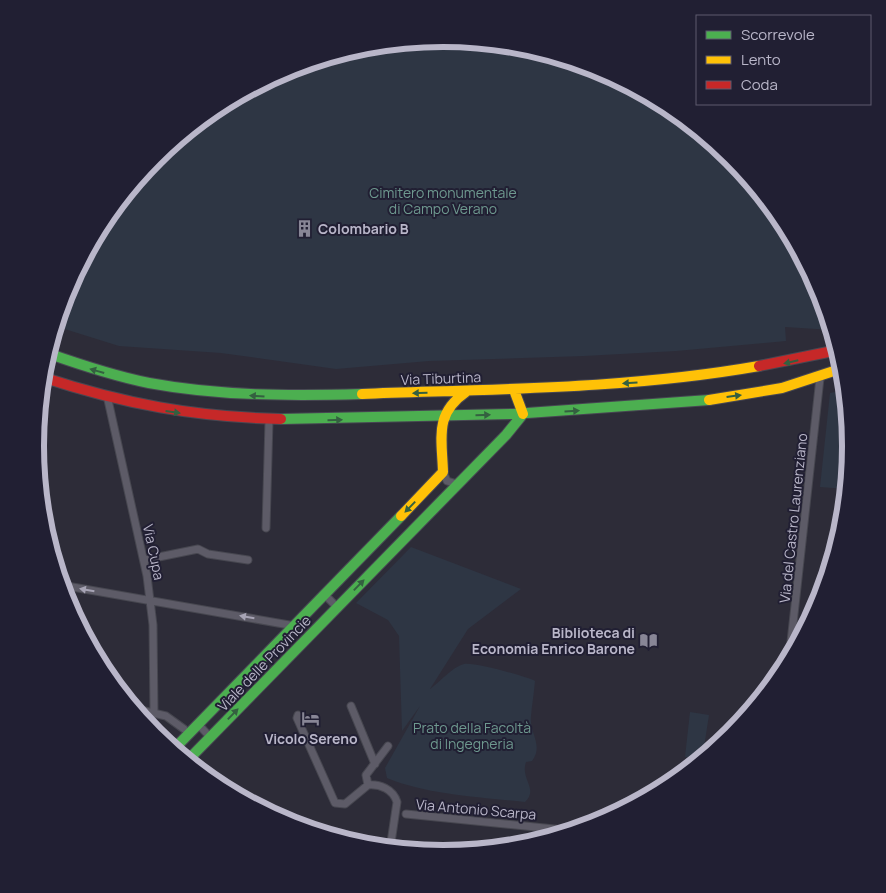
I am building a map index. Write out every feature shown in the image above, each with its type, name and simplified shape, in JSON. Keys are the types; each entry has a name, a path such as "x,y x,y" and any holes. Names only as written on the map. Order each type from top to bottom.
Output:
{"main road":[{"name":"Via Tiburtina","path":"54,355 112,375 167,386 207,392 290,396 514,390 635,383 766,367 831,352"},
{"path":"49,380 108,400 193,414 269,421 523,414 686,402 770,391 820,378 835,371"},
{"path":"820,378 836,377"},
{"path":"443,472 443,416 448,404 469,390"},
{"path":"514,390 523,414"},
{"name":"Viale delle Provincie","path":"191,756 523,414"},
{"name":"Viale delle Provincie","path":"178,745 443,472"}],"street":[{"name":"Via del Castro Laurenziano","path":"791,642 820,378"},
{"name":"Via Cupa","path":"108,400 144,560 151,601 155,668 154,712"},
{"path":"266,528 269,421"},
{"path":"443,472 447,480 457,484"},
{"path":"144,560 198,549 208,554 248,560"},
{"path":"69,586 295,626"},
{"path":"325,595 337,607"},
{"path":"351,706 375,764"},
{"path":"143,710 170,718 184,729"},
{"path":"298,715 297,718 329,791 338,805 345,804 368,785 380,786 395,796 396,802 391,842"},
{"path":"199,725 210,737"},
{"path":"368,785 366,775 388,746"},
{"name":"Via Antonio Scarpa","path":"406,814 556,829"}],"green space":[{"name":"Cimitero monumentale di Campo Verano","path":"443,47 469,48 521,55 571,68 620,88 686,130 725,164 760,203 789,247 801,270 825,330 785,327 786,341 676,351 429,361 336,369 221,353 119,346 62,328 85,270 111,225 143,183 180,146 243,101 266,88 315,68 365,55 417,48"},
{"path":"839,391 839,394 842,446 840,488 820,487 830,393"},
{"name":"Prato della Facoltà di Ingegneria","path":"411,547 521,589 468,629 430,689 450,672 464,664 500,670 535,681 531,722 537,750 532,761 526,762 525,774 530,792 525,802 437,792 387,778 385,768 420,706 402,731 399,636 388,620 356,603"},
{"path":"690,712 709,715 704,749 692,758 685,757"}],"traffic: fast":[{"path":"54,355 123,377 175,387 228,393 362,394"},
{"path":"281,419 513,414 709,400"},
{"path":"192,756 506,435 523,414"},
{"path":"178,745 401,516"}],"traffic: slow":[{"path":"362,394 611,384 710,374 759,366"},
{"path":"709,400 782,388 835,371"},
{"path":"514,390 523,414"},
{"path":"401,516 443,472 441,438 444,418 456,400 466,392"}],"traffic: jam":[{"path":"759,366 831,351"},
{"path":"49,379 131,402 189,412 281,419"}],"place":[{"name":"Colombario B","path":"304,228"},
{"name":"Biblioteca di Economia Enrico Barone","path":"649,640"},
{"name":"Vicolo Sereno","path":"311,718"}]}
